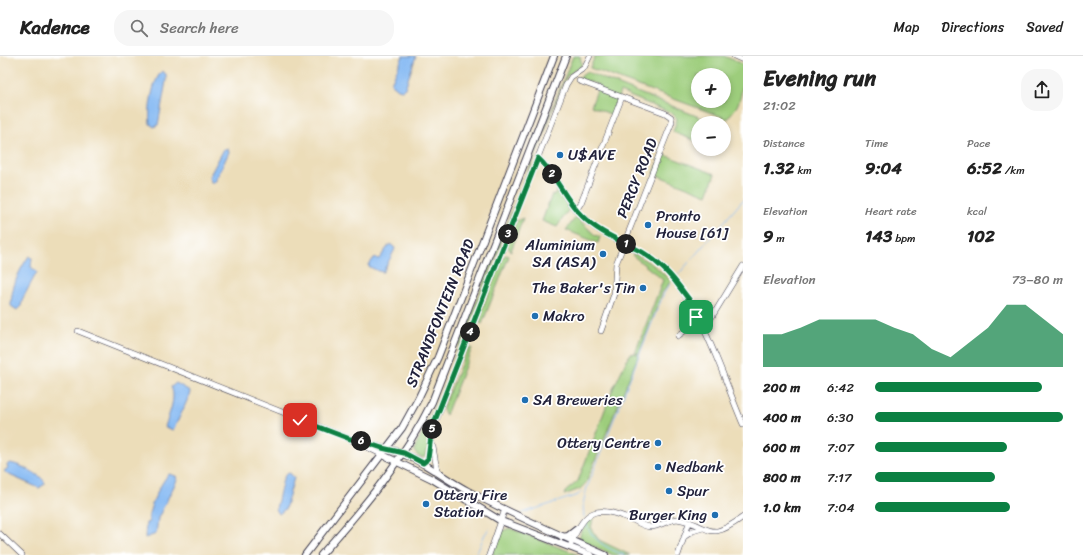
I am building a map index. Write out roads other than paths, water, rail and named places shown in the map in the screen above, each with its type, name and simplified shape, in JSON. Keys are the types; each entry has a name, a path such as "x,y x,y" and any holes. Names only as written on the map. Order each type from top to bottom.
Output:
{"main road":[{"name":"STRANDFONTEIN ROAD","path":"306,555 383,455 418,399 438,357 554,56"},
{"name":"STRANDFONTEIN ROAD","path":"321,555 404,453 423,420 439,387 566,56"},
{"path":"387,449 404,453 436,470 459,486 562,537 590,555"},
{"path":"383,455 432,479 501,521 528,532 605,555"},
{"path":"562,537 567,536 577,529"}],"street":[{"path":"423,463 430,456 432,428 569,80 584,68 590,56"},
{"path":"734,56 743,60"},
{"path":"576,210 581,203 622,97 579,81"},
{"name":"PERCY ROAD","path":"601,331 614,294 615,267 672,122 671,117 665,113 622,97"},
{"path":"538,158 545,165 576,210 596,228 650,257 673,279 695,312 702,326 743,424"},
{"path":"702,326 710,320 743,266"},
{"path":"678,336 694,324 696,320 695,312"},
{"path":"78,331 350,439 383,455"},
{"path":"350,439 355,439 387,449"},
{"path":"431,443 434,449 436,470"},
{"path":"489,555 505,509"},
{"path":"571,544 577,529 587,517 596,511 604,510 648,526 658,526 674,520 719,532 743,517"},
{"path":"678,555 689,523"},
{"path":"684,537 693,531 704,528"},
{"path":"0,534 22,555"}],"water":[{"path":"403,56 416,56 405,88 402,90 398,89 391,83"},
{"path":"162,71 166,74 166,81 158,125 154,127 150,124 150,104 153,89"},
{"path":"224,149 228,149 229,152 215,182 212,184 209,177"},
{"path":"390,244 395,248 383,272 368,266 374,258 379,259"},
{"path":"29,256 32,258 31,267 37,272 23,298 21,306 17,310 11,306 12,293 19,273"},
{"path":"176,383 190,391 190,393 173,430 165,427 173,402 173,391 171,387"},
{"path":"9,463 30,470 40,477 45,484 39,488 7,474 4,471 8,468 7,465"},
{"path":"290,473 294,478 285,509 279,514 276,509 283,479 286,474"},
{"path":"169,474 176,476 177,480 158,518 156,534 145,538 146,523 149,522 152,505 158,490"}],"waterway":[{"path":"677,276 743,200"},
{"path":"523,513 578,495 588,485 664,293 671,283"},
{"path":"584,517 583,504 587,487"},
{"path":"585,522 588,529 596,539 611,550 624,555"},
{"path":"476,555 485,534 489,529"}],"place":[{"name":"U$AVE","path":"560,155"},
{"name":"Pronto House [61]","path":"648,225"},
{"name":"Aluminium SA (ASA)","path":"603,254"},
{"name":"The Baker's Tin","path":"643,288"},
{"name":"Makro","path":"535,316"},
{"name":"SA Breweries","path":"525,400"},
{"name":"Ottery Centre","path":"658,443"},
{"name":"Nedbank","path":"658,467"},
{"name":"Spur","path":"669,491"},
{"name":"Ottery Fire Station","path":"426,504"},
{"name":"Burger King","path":"715,515"}]}
